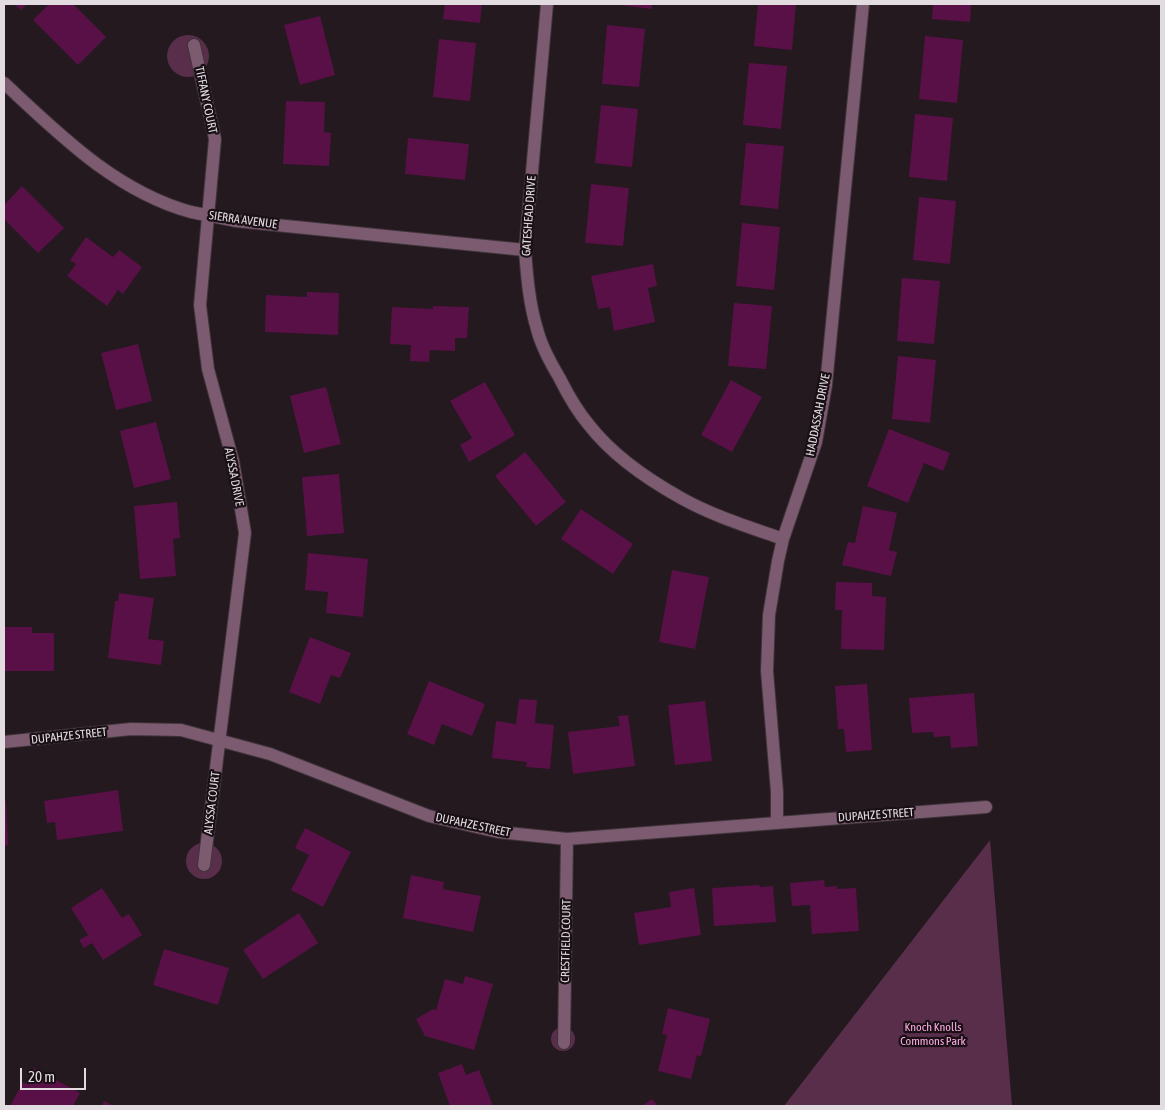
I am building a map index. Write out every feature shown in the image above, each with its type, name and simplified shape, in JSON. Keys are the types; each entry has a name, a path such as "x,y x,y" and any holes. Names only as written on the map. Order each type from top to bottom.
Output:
{"street":[{"name":"GATESHEAD DRIVE","path":"547,4 524,250 528,291 537,330 552,365 589,425 613,451 644,475 681,498 710,512 783,539"},
{"name":"HADDASSAH DRIVE","path":"777,822 777,792 767,670 769,615 783,539 816,442 826,386 863,4"},
{"name":"TIFFANY COURT","path":"194,45 214,139 209,215"},
{"name":"SIERRA AVENUE","path":"4,83 72,146 107,172 160,200 192,212 236,221 524,250"},
{"name":"ALYSSA DRIVE","path":"209,215 200,305 201,314 208,369 233,462 245,533 219,740"},
{"name":"DUPAHZE STREET","path":"4,742 131,729 181,730 270,754 429,816 498,832 567,839 986,807"},
{"name":"ALYSSA COURT","path":"204,866 219,740"},
{"name":"CRESTFIELD COURT","path":"564,1044 567,839"}],"green space":[{"path":"188,35 196,37 205,45 209,56 207,64 199,73 188,77 180,75 171,67 167,56 169,48 177,39"},
{"name":"Knoch Knolls Commons Park","path":"990,840 1012,1106 784,1106"},
{"path":"204,843 211,844 217,848 221,854 221,868 217,874 211,878 204,879 197,878 191,874 187,868 186,861 187,854 191,848 197,844"},
{"path":"563,1027 568,1028 574,1034 574,1044 568,1050 563,1051 558,1050 552,1044 551,1039 552,1034 558,1028"}],"building":[{"path":"14,4 27,4 21,10"},
{"path":"49,4 73,4 106,37 78,65 33,20"},
{"path":"445,4 482,4 480,23 443,19"},
{"path":"652,4 652,9 619,5"},
{"path":"758,4 796,4 792,50 754,46"},
{"path":"933,4 971,4 970,22 932,19"},
{"path":"320,16 335,75 300,85 284,25"},
{"path":"607,25 645,29 639,87 602,84"},
{"path":"925,36 963,40 957,103 919,99"},
{"path":"439,39 476,43 470,101 433,97"},
{"path":"749,63 787,66 781,129 743,125"},
{"path":"286,101 325,102 324,132 331,133 329,166 283,164"},
{"path":"601,105 638,109 632,167 595,163"},
{"path":"915,114 953,118 947,181 909,177"},
{"path":"408,138 469,144 465,180 405,174"},
{"path":"746,143 784,146 778,209 740,205"},
{"path":"591,184 629,188 623,246 585,243"},
{"path":"22,186 64,228 38,253 4,219 4,205"},
{"path":"919,197 956,201 950,264 913,260"},
{"path":"742,223 780,227 774,290 736,286"},
{"path":"86,237 113,257 119,250 142,267 123,294 118,290 107,306 67,276 76,264 70,260"},
{"path":"653,264 657,286 648,288 655,322 614,331 610,307 598,309 591,276"},
{"path":"902,278 940,281 934,344 897,341"},
{"path":"307,292 339,293 338,335 265,332 266,295 307,297"},
{"path":"734,303 772,306 766,369 728,366"},
{"path":"433,306 469,307 467,338 455,338 455,351 430,350 429,362 410,361 411,345 390,344 392,307 433,309"},
{"path":"138,344 152,401 116,410 101,353"},
{"path":"898,356 936,360 930,423 892,419"},
{"path":"731,380 762,397 732,452 701,435"},
{"path":"485,382 515,435 469,462 460,445 472,438 450,401"},
{"path":"326,387 341,444 304,453 290,396"},
{"path":"156,422 171,479 134,488 120,431"},
{"path":"889,429 950,453 943,471 924,463 908,503 867,486"},
{"path":"525,452 566,502 536,526 495,476"},
{"path":"339,474 344,533 307,536 302,477"},
{"path":"177,502 180,538 173,539 176,576 140,579 134,506"},
{"path":"863,506 897,513 889,550 897,552 891,576 842,565 848,542 855,543"},
{"path":"581,509 633,544 613,574 561,539"},
{"path":"308,553 368,559 363,617 326,613 328,592 305,590"},
{"path":"672,570 709,577 695,649 659,642"},
{"path":"836,582 872,583 872,596 886,597 884,650 841,649 842,610 835,610"},
{"path":"119,593 154,598 148,639 164,641 161,665 108,658 115,601 118,601"},
{"path":"4,627 32,627 32,633 54,633 54,671 4,671"},
{"path":"310,637 351,653 340,678 331,675 320,704 289,692"},
{"path":"429,681 485,704 472,736 442,724 434,745 407,734"},
{"path":"867,684 872,750 846,752 844,729 838,729 835,686"},
{"path":"974,693 978,746 951,748 950,736 934,737 933,732 912,733 909,698"},
{"path":"519,699 537,700 535,723 554,725 550,769 526,767 527,762 492,758 496,721 516,724"},
{"path":"705,701 712,761 675,765 668,705"},
{"path":"628,715 635,766 573,774 568,732 620,726 618,716"},
{"path":"118,790 123,831 57,840 55,822 47,823 44,801"},
{"path":"4,801 6,801 8,845 4,846"},
{"path":"305,828 351,852 323,907 291,890 309,855 295,848"},
{"path":"411,875 444,882 443,889 481,896 473,932 403,918"},
{"path":"824,880 825,887 837,886 837,889 856,888 859,931 812,934 810,905 792,906 790,883"},
{"path":"759,885 760,887 773,886 776,922 714,926 712,888"},
{"path":"102,888 122,918 129,914 142,935 103,960 92,943 84,948 79,940 88,935 71,908"},
{"path":"694,888 701,935 639,945 634,913 671,907 669,892"},
{"path":"299,913 318,943 263,979 243,950"},
{"path":"164,949 229,968 218,1005 153,985"},
{"path":"465,976 493,984 474,1050 425,1036 416,1019 433,1009 436,1010 445,979 463,984"},
{"path":"668,1008 710,1019 701,1056 697,1055 691,1079 658,1071 667,1035 662,1034"},
{"path":"462,1064 466,1075 479,1070 493,1106 450,1106 438,1073"},
{"path":"34,1068 80,1093 73,1106 10,1106 23,1082 26,1084"},
{"path":"652,1099 658,1106 642,1106"},
{"path":"104,1101 114,1106 102,1106"}]}
